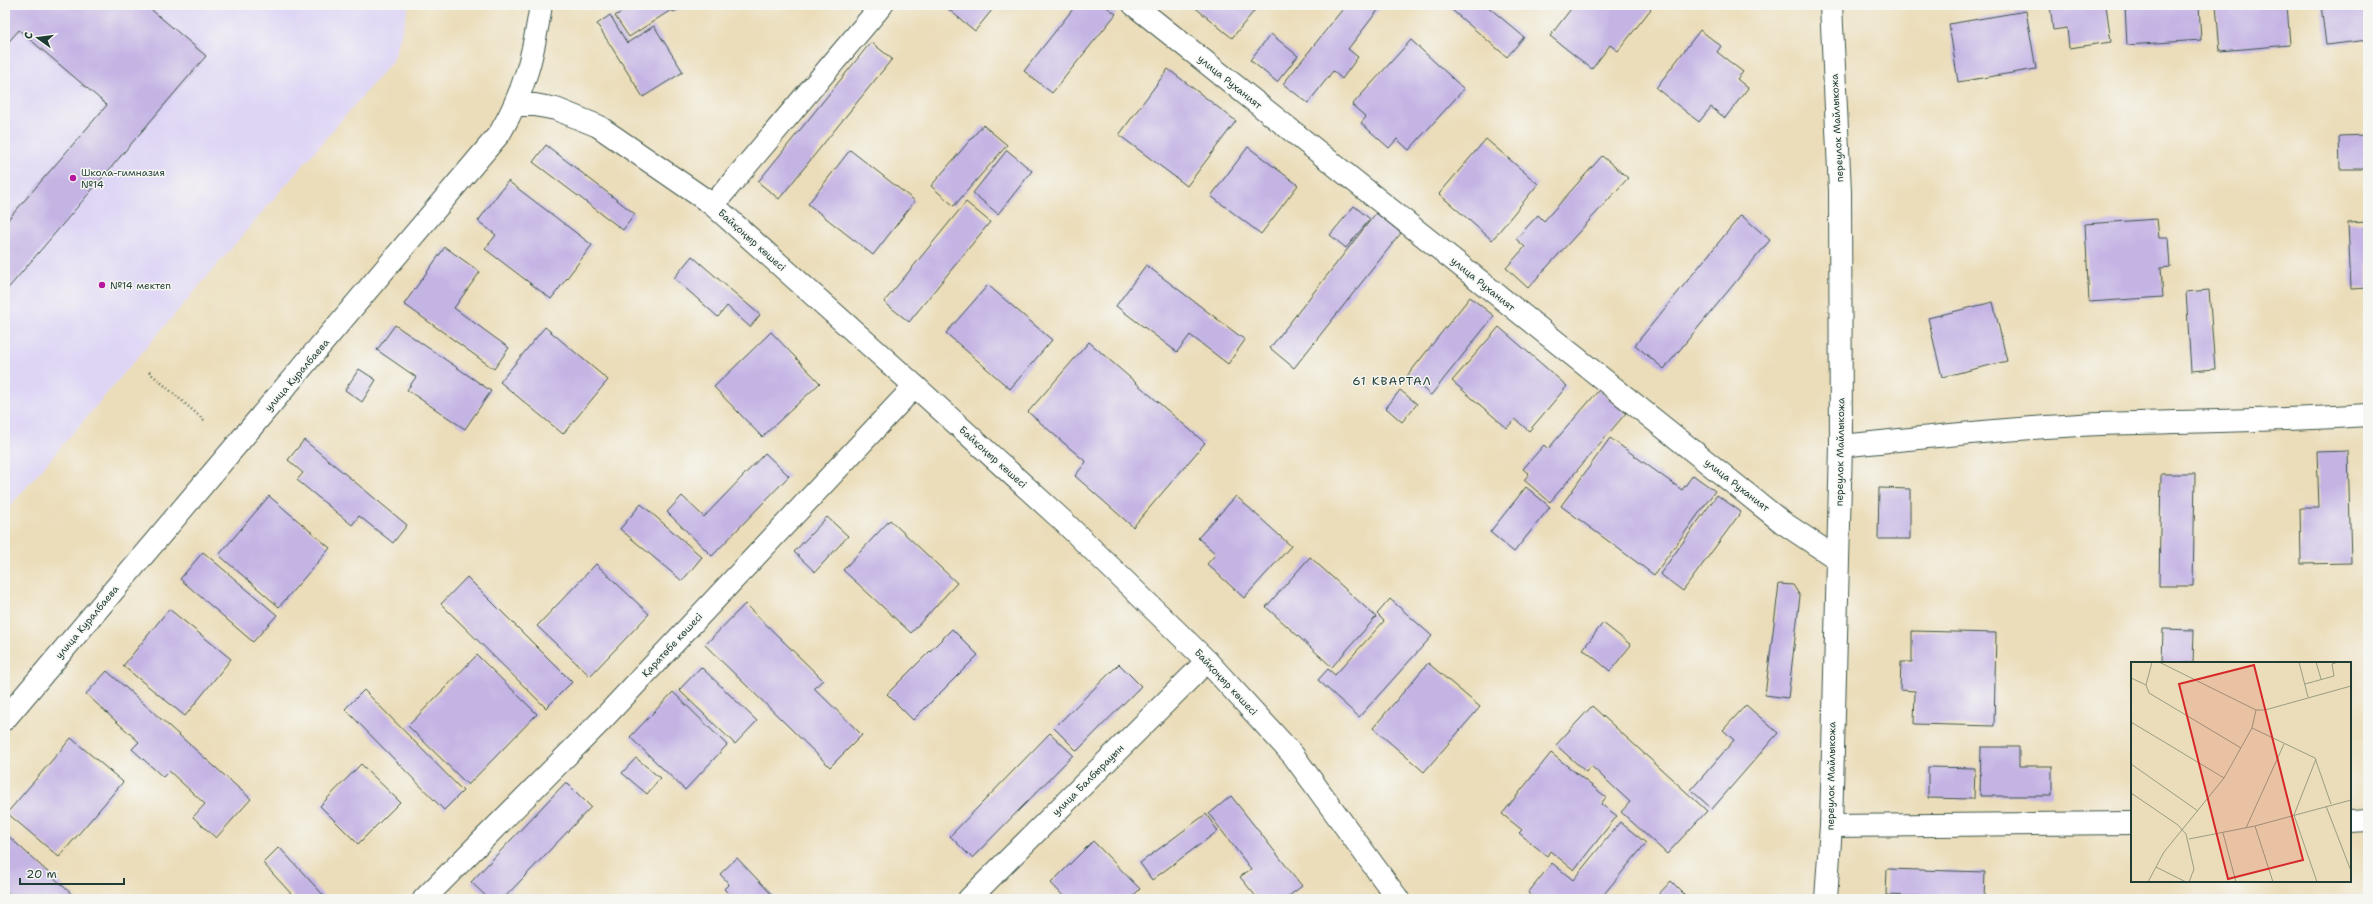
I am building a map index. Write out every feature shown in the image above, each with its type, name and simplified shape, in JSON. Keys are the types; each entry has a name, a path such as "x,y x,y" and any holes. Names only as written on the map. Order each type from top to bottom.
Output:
{"street":[{"name":"улица Куралбаева","path":"5,719 500,133 516,105 533,55 541,5"},
{"path":"713,205 882,5"},
{"name":"улица Руханият","path":"1134,5 1782,522 1836,558"},
{"name":"переулок Майлыкожа","path":"1826,899 1831,826 1836,558 1841,446 1840,191 1831,5"},
{"name":"Байқоңыр көшесі","path":"516,105 556,109 598,126 713,205 915,386 1062,520 1207,662 1293,755 1398,899"},
{"name":"Қаратөбе көшесі","path":"424,899 606,716 915,386"},
{"path":"1841,446 1914,438 2099,424 2294,420 2368,415"},
{"name":"улица Балбырауын","path":"969,899 1207,662"},
{"path":"2351,820 2368,820"},
{"path":"1831,826 2131,823"}],"path":[{"path":"149,372 205,422"}],"shaded area":[{"name":"№14 мектеп","path":"5,5 409,5 394,59 5,512"}],"building":[{"path":"5,5 146,5 206,56 5,292 5,223 107,105 19,30 5,46"},
{"path":"633,5 668,5 671,10 629,37 615,16"},
{"path":"670,5 688,5 673,12"},
{"path":"943,5 996,5 975,31"},
{"path":"1076,5 1104,5 1116,14 1052,93 1024,71"},
{"path":"1192,5 1259,5 1232,38"},
{"path":"1346,5 1382,5 1348,49 1358,57 1342,79 1333,71 1308,103 1283,84"},
{"path":"1446,5 1486,5 1524,37 1507,57"},
{"path":"1574,5 1646,5 1651,9 1618,51 1610,45 1592,69 1550,36"},
{"path":"2050,5 2106,5 2111,42 2069,48 2067,28 2053,30"},
{"path":"2125,5 2199,5 2201,40 2127,45"},
{"path":"2216,5 2287,5 2290,45 2220,51"},
{"path":"2321,5 2364,5 2368,40 2326,45"},
{"path":"2026,11 2036,69 1958,82 1949,24"},
{"path":"610,15 627,43 654,26 683,72 643,97 597,24"},
{"path":"1700,30 1721,46 1717,52 1743,72 1737,79 1748,88 1725,118 1711,107 1699,122 1656,88"},
{"path":"1271,34 1298,56 1277,82 1250,60"},
{"path":"1411,40 1464,89 1409,150 1397,139 1389,148 1361,123 1366,117 1352,105"},
{"path":"871,42 892,59 779,199 758,182"},
{"path":"1168,69 1236,121 1187,186 1119,135"},
{"path":"983,125 1007,145 954,206 931,186"},
{"path":"2368,135 2368,169 2340,169 2339,136"},
{"path":"1486,139 1538,184 1492,240 1439,194"},
{"path":"546,145 635,214 623,230 533,162"},
{"path":"1248,147 1298,185 1261,234 1211,196"},
{"path":"850,150 915,201 873,255 808,204"},
{"path":"1007,150 1032,171 998,214 973,193"},
{"path":"1602,156 1628,178 1528,288 1506,268 1525,247 1516,239 1538,215 1544,221"},
{"path":"508,181 592,245 551,299 485,249 496,235 478,221"},
{"path":"966,202 990,222 909,322 884,302"},
{"path":"1354,206 1370,219 1346,248 1330,235"},
{"path":"1376,213 1401,233 1294,368 1270,348"},
{"path":"1741,215 1770,240 1664,369 1635,345"},
{"path":"2157,219 2159,238 2168,238 2170,267 2161,268 2163,297 2089,302 2085,224"},
{"path":"2368,222 2368,288 2351,289 2348,223"},
{"path":"445,247 480,272 454,308 509,348 494,369 404,304"},
{"path":"692,256 760,315 750,327 727,306 718,317 674,278"},
{"path":"1146,265 1245,340 1228,364 1190,335 1177,352 1116,306"},
{"path":"988,285 1052,340 1010,389 946,333"},
{"path":"2209,290 2215,369 2191,371 2186,292"},
{"path":"1470,297 1494,316 1431,395 1407,376"},
{"path":"1993,302 2007,361 1942,377 1928,318"},
{"path":"395,325 491,391 465,429 407,390 416,377 377,350"},
{"path":"545,327 608,380 563,434 500,382"},
{"path":"1499,327 1567,386 1529,431 1515,419 1507,428 1452,381"},
{"path":"771,332 820,383 762,437 714,387"},
{"path":"1089,342 1205,443 1133,527 1075,476 1086,462 1028,412"},
{"path":"359,369 376,380 362,402 345,390"},
{"path":"1400,390 1417,404 1402,422 1386,408"},
{"path":"1599,390 1626,413 1550,502 1524,480 1529,474 1523,469 1544,445 1548,449"},
{"path":"1610,438 1682,490 1693,475 1715,491 1654,575 1561,506"},
{"path":"304,440 407,525 393,543 359,516 352,525 297,480 303,473 288,460"},
{"path":"2348,451 2351,563 2301,564 2300,508 2319,508 2317,452"},
{"path":"765,453 789,476 712,556 667,512 682,496 704,517"},
{"path":"2161,474 2195,474 2193,586 2159,586"},
{"path":"1526,487 1550,507 1514,552 1490,532"},
{"path":"1879,488 1910,489 1910,539 1878,539"},
{"path":"1717,495 1741,512 1683,591 1660,574"},
{"path":"269,496 330,548 279,607 219,555"},
{"path":"1236,496 1291,546 1244,598 1207,564 1216,554 1198,538"},
{"path":"641,504 702,557 682,581 620,529"},
{"path":"827,517 848,536 815,572 794,552"},
{"path":"890,520 957,583 911,633 843,570"},
{"path":"203,552 277,615 253,642 180,579"},
{"path":"1310,557 1376,617 1332,667 1266,607"},
{"path":"596,564 649,614 590,676 537,626"},
{"path":"467,577 572,682 546,708 441,604"},
{"path":"1779,584 1793,585 1800,596 1788,698 1765,695"},
{"path":"1390,599 1432,636 1359,717 1318,680 1328,669 1335,675 1384,621 1377,614"},
{"path":"745,604 823,680 814,688 862,735 830,767 705,645"},
{"path":"169,609 231,659 185,716 123,666"},
{"path":"1603,623 1631,645 1610,671 1583,649"},
{"path":"952,629 978,655 913,720 887,694"},
{"path":"2163,629 2194,630 2193,662 2162,662"},
{"path":"1912,631 1996,633 1994,726 1914,724 1915,691 1900,690 1901,662 1912,662"},
{"path":"477,655 537,714 468,785 408,726"},
{"path":"1428,663 1480,707 1424,772 1373,728"},
{"path":"1119,664 1141,686 1077,751 1054,728"},
{"path":"701,667 757,721 735,744 679,690"},
{"path":"107,671 251,799 216,838 193,817 205,804 169,771 163,777 132,749 139,742 86,694"},
{"path":"364,690 463,791 444,810 345,709"},
{"path":"673,692 727,745 685,790 630,737"},
{"path":"1746,705 1778,733 1712,809 1691,790 1734,740 1723,730"},
{"path":"1592,706 1707,811 1667,854 1621,812 1630,802 1591,766 1586,772 1556,745"},
{"path":"1050,733 1073,755 972,858 950,836"},
{"path":"71,738 123,782 59,857 7,813"},
{"path":"1981,747 2019,747 2019,766 2052,766 2052,796 1980,796"},
{"path":"1551,753 1606,797 1601,804 1617,816 1574,870 1550,851 1547,856 1519,833 1522,830 1502,814"},
{"path":"636,758 660,778 647,794 622,773"},
{"path":"361,764 400,802 358,844 320,806"},
{"path":"1928,767 1975,768 1974,799 1928,798"},
{"path":"566,782 591,807 503,899 489,899 471,882"},
{"path":"1231,796 1302,886 1285,899 1273,899 1271,896 1267,899 1258,899 1240,877 1251,869 1209,814"},
{"path":"1206,814 1218,831 1152,880 1140,863"},
{"path":"1620,822 1646,843 1600,899 1536,899 1528,893 1552,863 1573,880"},
{"path":"5,833 75,897 73,899 31,899 28,897 26,899 15,899 5,890"},
{"path":"1093,841 1140,889 1130,899 1066,899 1051,883"},
{"path":"279,847 327,899 296,899 263,863"},
{"path":"737,858 776,899 734,899 724,889 729,884 720,874"},
{"path":"1887,869 1985,872 1984,899 1939,899 1939,897 1886,895"},
{"path":"1671,881 1689,899 1654,899"}],"place":[{"name":"Школа-гимназия №14","path":"73,178"},
{"name":"№14 мектеп","path":"102,285"}],"district":[{"name":"61 КВАРТАЛ","path":"1392,381"}]}
